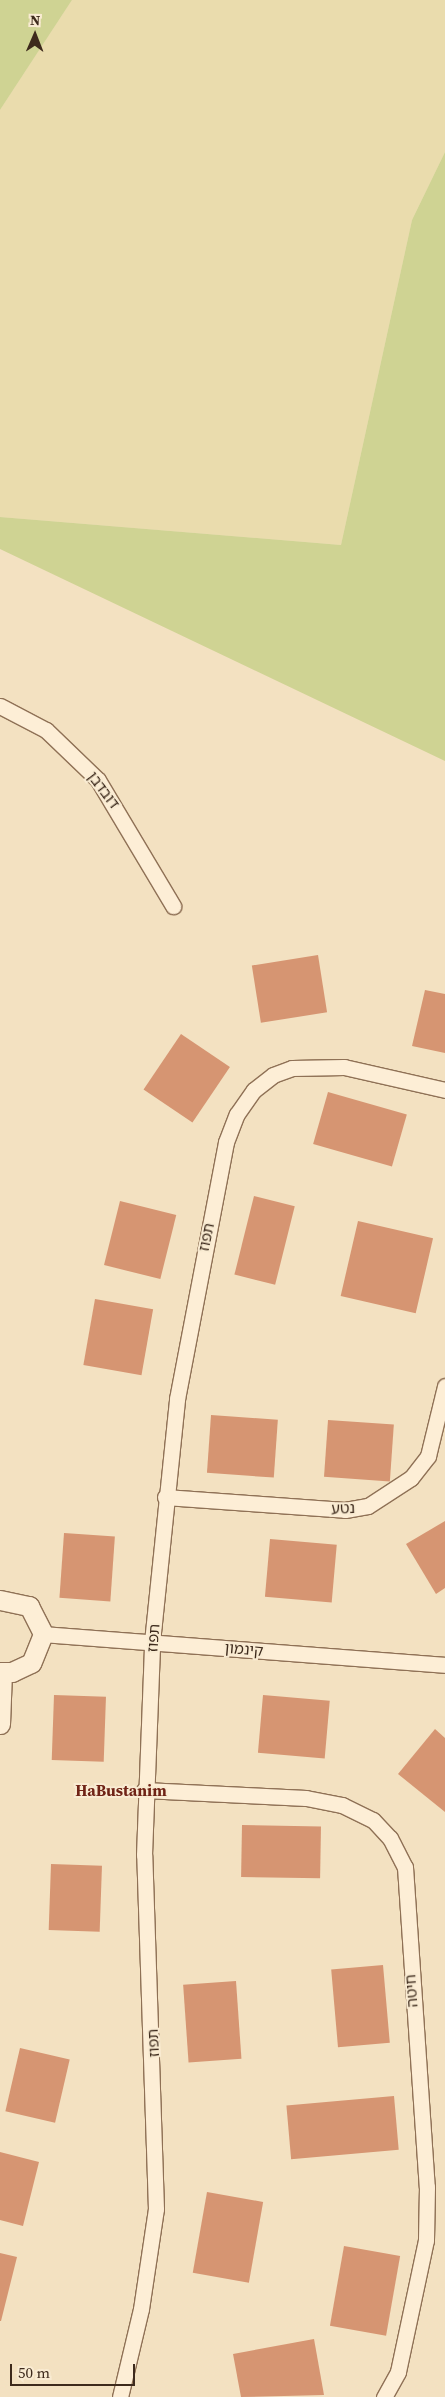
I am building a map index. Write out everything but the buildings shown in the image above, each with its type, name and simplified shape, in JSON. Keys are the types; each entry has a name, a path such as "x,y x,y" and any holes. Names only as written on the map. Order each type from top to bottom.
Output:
{"street":[{"name":"דובדבן","path":"0,706 46,730 98,780 173,906"},
{"name":"תפוז","path":"120,2397 141,2309 156,2209 144,1790 152,1642 166,1496 200,1265 226,1142 237,1114 254,1090 273,1075 316,1064 445,1090"},
{"name":"נטע","path":"166,1496 345,1510 368,1506 412,1478 428,1456 445,1386"},
{"path":"0,1600 29,1606 43,1634 31,1663 1,1672 0,1724"},
{"name":"קינמון","path":"43,1634 445,1665"},
{"name":"חיטה","path":"144,1790 306,1798 342,1805 373,1820 390,1838 405,1866 427,2187 426,2240 398,2372 384,2397"}],"shaded area":[{"path":"72,0 445,0 445,152 412,220 341,545 0,517 0,110"}],"green space":[{"path":"0,0 72,0 0,110"},
{"path":"445,152 445,761 0,549 0,517 341,545 412,220"}],"district":[{"name":"HaBustanim","path":"121,1790"}]}
